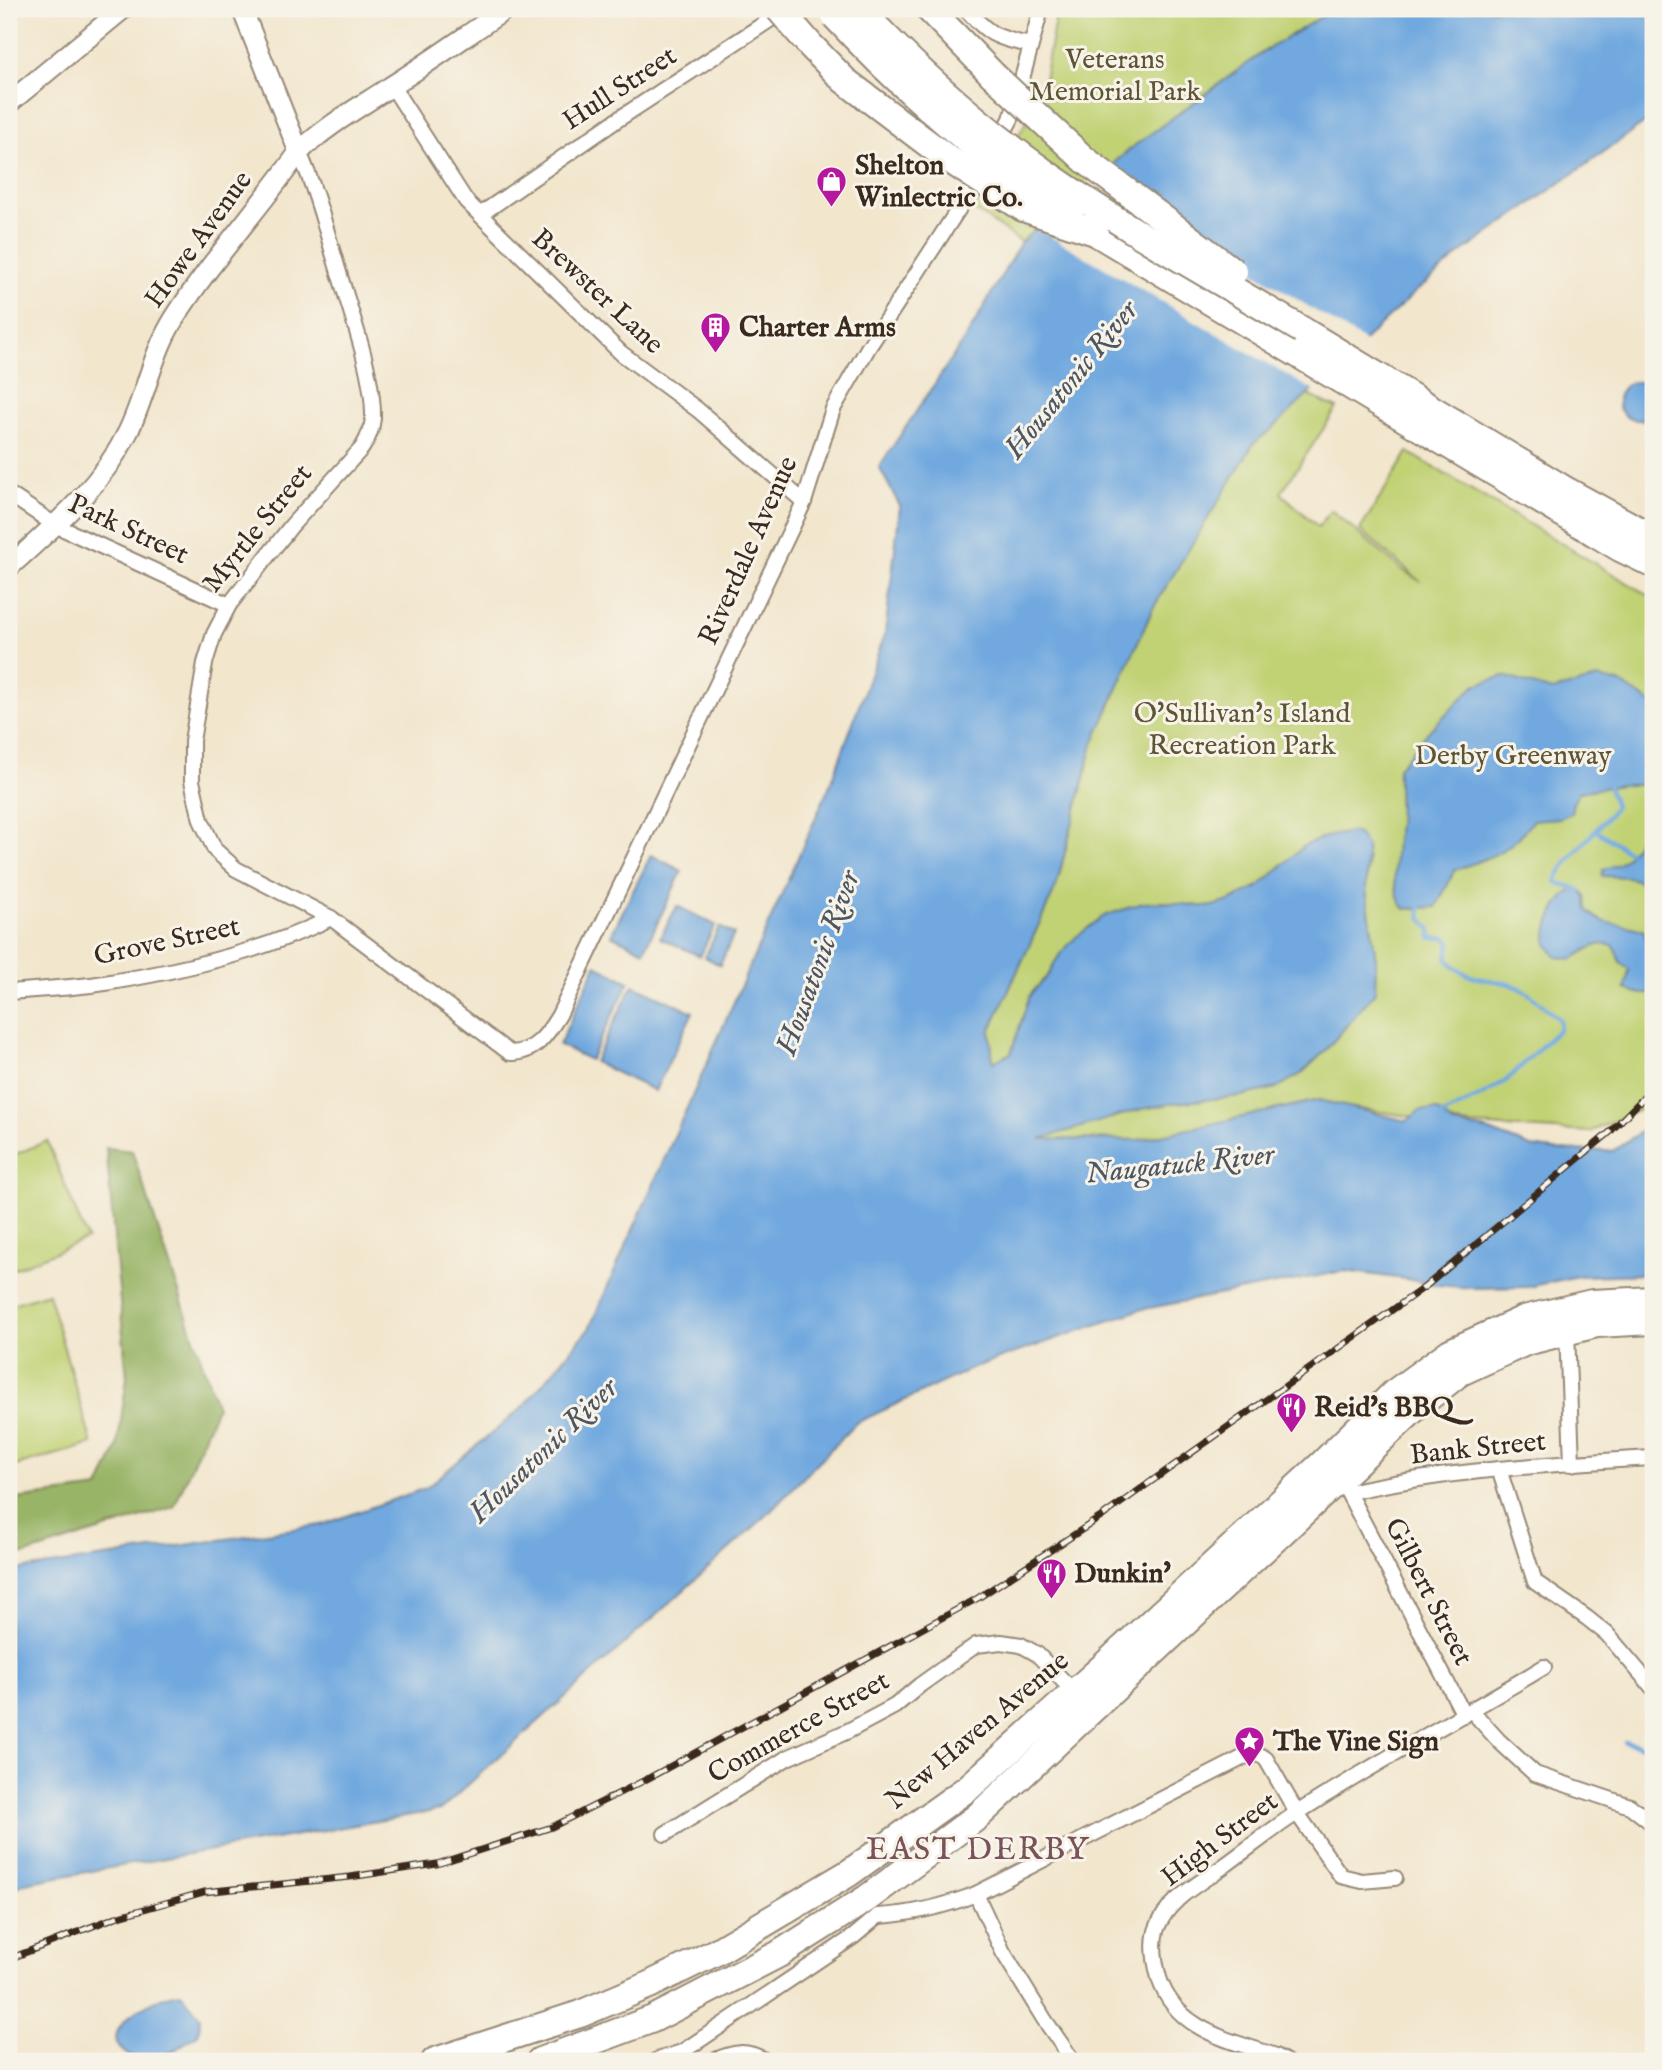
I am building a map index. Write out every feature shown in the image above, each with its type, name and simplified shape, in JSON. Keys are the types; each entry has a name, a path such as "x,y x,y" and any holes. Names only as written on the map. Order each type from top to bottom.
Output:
{"highway":[{"path":"779,9 844,80 914,135 1023,208 1095,232"},
{"path":"929,9 1013,95 1064,142 1118,186 1247,282 1302,330"},
{"path":"836,11 898,80 959,134 1024,184 1095,232 1508,469 1653,538"},
{"path":"836,11 937,86 1046,173 1302,330 1620,548 1653,564"},
{"path":"1508,469 1601,551 1653,582"},
{"path":"1337,1479 1394,1393 1450,1352 1524,1319 1592,1303 1653,1300"},
{"path":"1337,1479 1415,1408 1459,1373 1526,1342 1567,1330 1597,1324 1653,1321"},
{"name":"New Haven Avenue","path":"540,2061 653,2019 779,1955 862,1892 968,1788 1083,1701 1337,1479"},
{"name":"New Haven Avenue","path":"435,2061 580,2014 649,1985 716,1952 862,1892"}],"main road":[{"path":"9,103 123,9"},
{"name":"Myrtle Street","path":"242,9 299,152"},
{"name":"Howe Avenue","path":"9,567 84,495 119,449 134,418 156,353 173,321 201,279 299,152 338,120 506,9"}],"street":[{"name":"Hull Street","path":"481,214 614,121 787,9"},
{"path":"965,9 984,29 1001,39 1030,45"},
{"name":"Riverdale Avenue","path":"497,1045 510,1053 523,1053 548,1034 559,1015 804,502 833,409 868,348 973,190 1012,119 1041,9"},
{"name":"Brewster Lane","path":"392,86 466,201 527,263 621,353 698,410 804,502"},
{"name":"Myrtle Street","path":"299,152 312,180 358,335 370,393 373,417 371,433 362,448 292,525 229,605 214,634 205,663 192,741 192,781 201,820 215,850 236,869 331,918 497,1045"},
{"name":"Park Street","path":"9,494 55,525 229,605"},
{"name":"Grove Street","path":"9,992 104,983 177,968 302,933 331,918"},
{"path":"1567,1330 1572,1464"},
{"name":"Bank Street","path":"1337,1479 1385,1484 1499,1469 1653,1458"},
{"path":"1499,1469 1535,1582 1606,1634 1652,1683"},
{"name":"Gilbert Street","path":"1337,1479 1468,1713 1535,1774 1630,1807 1653,1824"},
{"name":"Commerce Street","path":"665,1834 787,1758 848,1731 895,1706 976,1645 1001,1642 1021,1645 1037,1654 1083,1701"},
{"name":"High Street","path":"1285,2061 1210,2033 1177,2011 1162,1986 1156,1968 1156,1930 1170,1906 1297,1813 1544,1667"},
{"path":"655,2061 682,2052 853,1937 862,1892 908,1914 976,1894 1248,1755 1261,1755 1266,1759 1297,1813 1341,1876 1362,1881 1395,1878"},
{"path":"976,1894 1003,1952 1073,2061"},
{"path":"682,2052 696,2061"},
{"path":"713,2061 732,2053 743,2052 766,2061"}],"green space":[{"name":"Veterans Memorial Park","path":"1057,9 1334,9 1263,52 1134,146 1021,242 971,208 983,197 1041,96"},
{"path":"1308,395 1337,408 1281,493 1318,527 1331,510 1401,569 1421,582 1360,530 1408,452 1653,598 1653,1103 1590,1132 1471,1125 1333,1105 1319,1100 1139,1140 1037,1139 1142,1109 1241,1096 1276,1088 1301,1074 1325,1051 1375,992 1376,959 1366,890 1368,857 1283,864 1260,886 1230,901 1209,907 1162,902 1060,954 1049,974 1030,995 1011,1053 993,1063 990,1031 1056,887 1093,744 1153,608 1254,443"},
{"path":"47,1141 87,1239 9,1271 9,1157"},
{"path":"106,1148 132,1151 217,1407 174,1507 26,1554 9,1556 9,1500 99,1488 117,1448 127,1378"},
{"path":"48,1293 92,1444 9,1468 9,1305"}],"water":[{"path":"1334,9 1653,9 1653,117 1460,254 1415,292 1271,430 1254,443 1153,608 1093,744 1056,887 990,1031 993,1062 1011,1053 1030,995 1049,974 1060,954 1076,937 1104,916 1142,903 1162,902 1209,907 1230,901 1260,886 1305,845 1325,837 1350,832 1358,834 1367,846 1366,890 1376,959 1375,992 1325,1051 1301,1074 1276,1088 1241,1096 1142,1109 1040,1139 1139,1140 1319,1100 1407,1121 1420,1110 1437,1110 1453,1124 1487,1130 1531,1147 1553,1150 1613,1151 1653,1123 1653,1274 1578,1276 1528,1287 1472,1288 1344,1271 1139,1310 975,1367 856,1423 766,1516 440,1810 29,1882 9,1890 9,1571 321,1525 426,1488 523,1407 589,1329 831,783 885,634 900,506 879,467 970,331 1021,242 1134,146 1263,52"},
{"path":"1637,382 1651,387 1656,401 1651,415 1637,420 1623,415 1618,401 1623,387"},
{"path":"1504,676 1552,691 1599,678 1622,684 1653,704 1653,774 1640,785 1621,785 1579,792 1571,813 1560,818 1533,820 1517,839 1499,852 1455,870 1436,907 1405,909 1396,891 1395,880 1399,817 1398,768 1429,731 1475,685"},
{"path":"1653,832 1653,887 1628,877 1602,876 1603,870 1626,858 1635,847 1639,835"},
{"path":"651,855 682,871 644,951 611,935"},
{"path":"1572,890 1580,890 1585,896 1587,910 1600,920 1644,931 1649,948 1653,947 1650,994 1625,989 1629,969 1621,963 1614,946 1597,945 1572,959 1557,957 1547,944 1553,914"},
{"path":"677,906 715,925 700,956 660,938"},
{"path":"719,927 734,934 720,965 705,957"},
{"path":"596,965 629,982 590,1060 559,1045"},
{"path":"633,985 693,1012 655,1091 594,1062"},
{"path":"181,1993 200,2016 199,2032 196,2036 164,2057 150,2062 137,2060 120,2047 116,2037 120,2026 130,2016 156,2000"}],"pier":[{"path":"1110,162 1244,266 1367,343 1316,392 1034,227"}],"waterway":[{"path":"1580,890 1556,882 1566,863 1615,806 1608,784"},
{"path":"1597,831 1629,852"},
{"path":"1419,903 1421,918 1431,929 1431,938 1447,938 1450,943 1447,958 1456,968 1475,977 1516,986 1560,1020 1559,1029 1507,1080 1439,1117"},
{"path":"1625,1742 1648,1748 1653,1753"}],"railway":[{"path":"9,1959 116,1917 204,1892 350,1877 437,1864 552,1827 647,1779 978,1598 1104,1515 1426,1286 1609,1133 1653,1088"}],"place":[{"name":"Shelton Winlectric Co.","path":"832,209"},
{"name":"Charter Arms","path":"716,355"},
{"name":"Reid's BBQ","path":"1291,1435"},
{"name":"Dunkin'","path":"1051,1601"},
{"name":"The Vine Sign","path":"1250,1769"}],"district":[{"name":"EAST DERBY","path":"978,1850"}],"water label":[{"name":"Housatonic River","path":"1072,380"},
{"name":"Housatonic River","path":"819,963"},
{"name":"Naugatuck River","path":"1180,1165"},
{"name":"Housatonic River","path":"544,1451"}],"park label":[{"name":"O'Sullivan's Island Recreation Park","path":"1242,730"},
{"name":"Derby Greenway","path":"1513,756"}]}
